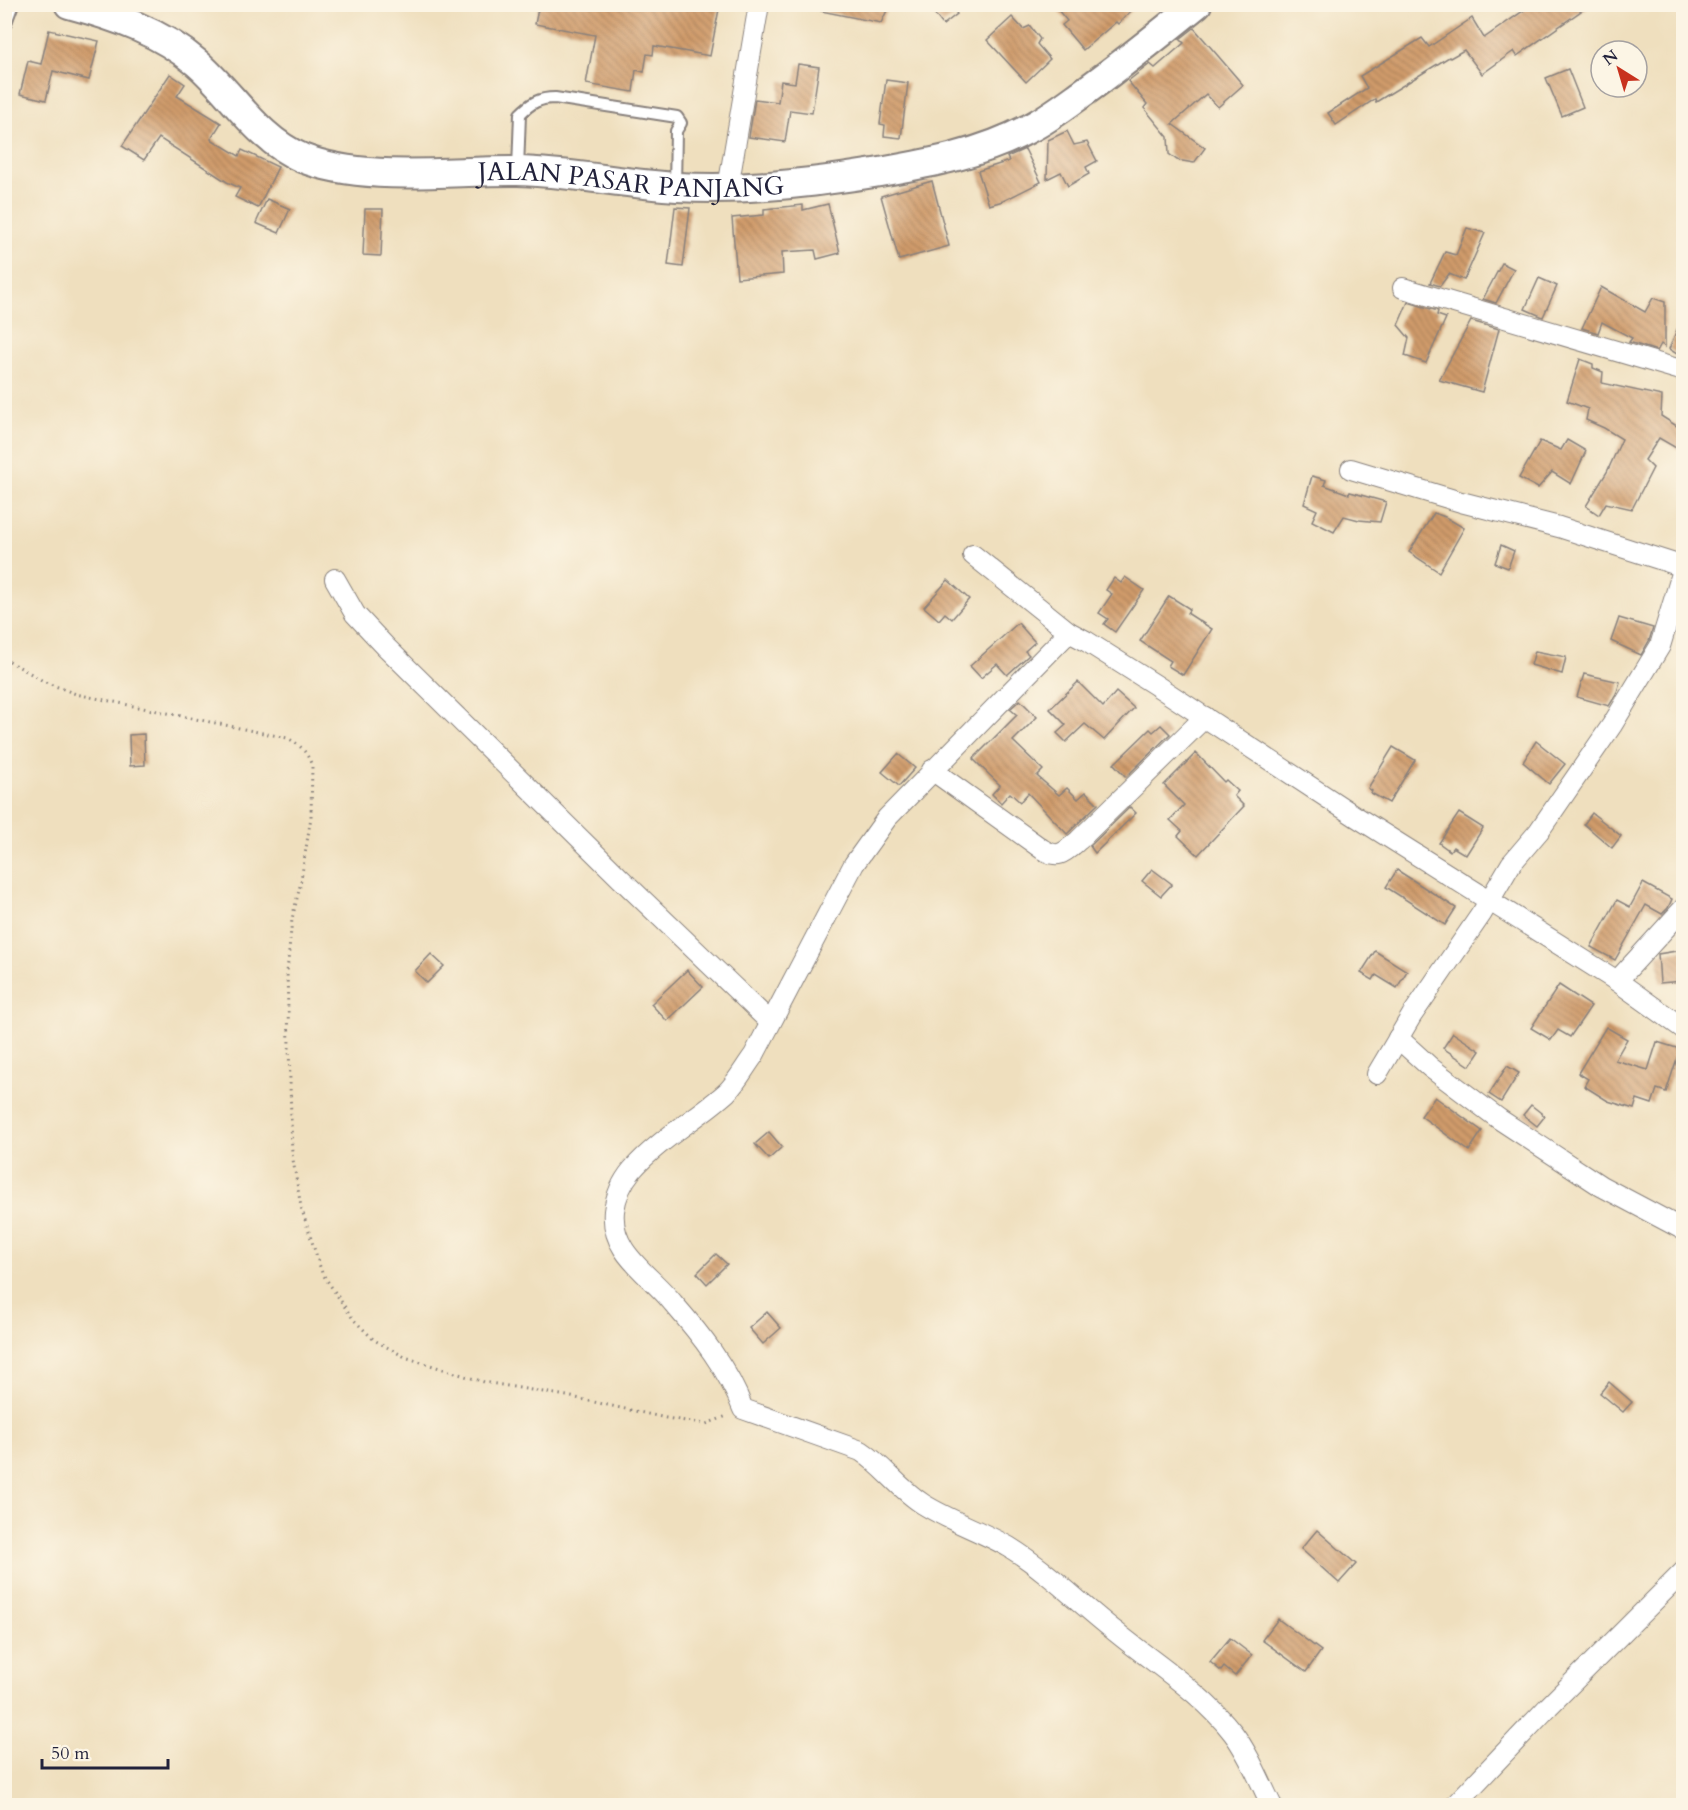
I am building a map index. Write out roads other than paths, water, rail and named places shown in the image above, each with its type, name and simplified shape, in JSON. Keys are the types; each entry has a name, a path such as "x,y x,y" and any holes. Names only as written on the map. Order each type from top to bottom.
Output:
{"main road":[{"name":"JALAN PASAR PANJANG","path":"69,4 113,17 168,42 198,64 250,121 274,142 298,156 321,165 387,173 518,171 675,187 728,188 832,180 960,156 1002,142 1060,109 1108,75 1197,4"}],"street":[{"path":"728,188 759,4"},
{"path":"1403,288 1683,371"},
{"path":"1351,469 1461,502 1559,527 1683,567 1660,646 1612,725 1539,831 1511,864 1482,913 1412,1015 1377,1074"},
{"path":"973,555 1069,633 1086,641 1617,981 1683,1029"},
{"path":"335,579 355,614 386,647 770,1023"},
{"path":"1069,633 887,818 855,864 754,1055 728,1090 648,1154 632,1170 620,1186 613,1221 617,1237 632,1261 673,1302 720,1362 735,1388 743,1409 861,1451 875,1460 908,1494 925,1505 1007,1546 1035,1565 1213,1709 1235,1735 1272,1806"},
{"path":"932,770 1042,849 1057,855 1065,852 1079,840 1205,717"},
{"path":"1617,981 1683,908"},
{"path":"1398,1038 1431,1068 1499,1119 1601,1186 1683,1230"},
{"path":"1454,1806 1683,1571"}],"lane":[{"path":"4,28 13,4"},
{"path":"518,171 520,114 531,103 542,98 555,98 676,117 681,123 676,132 675,187"}]}
